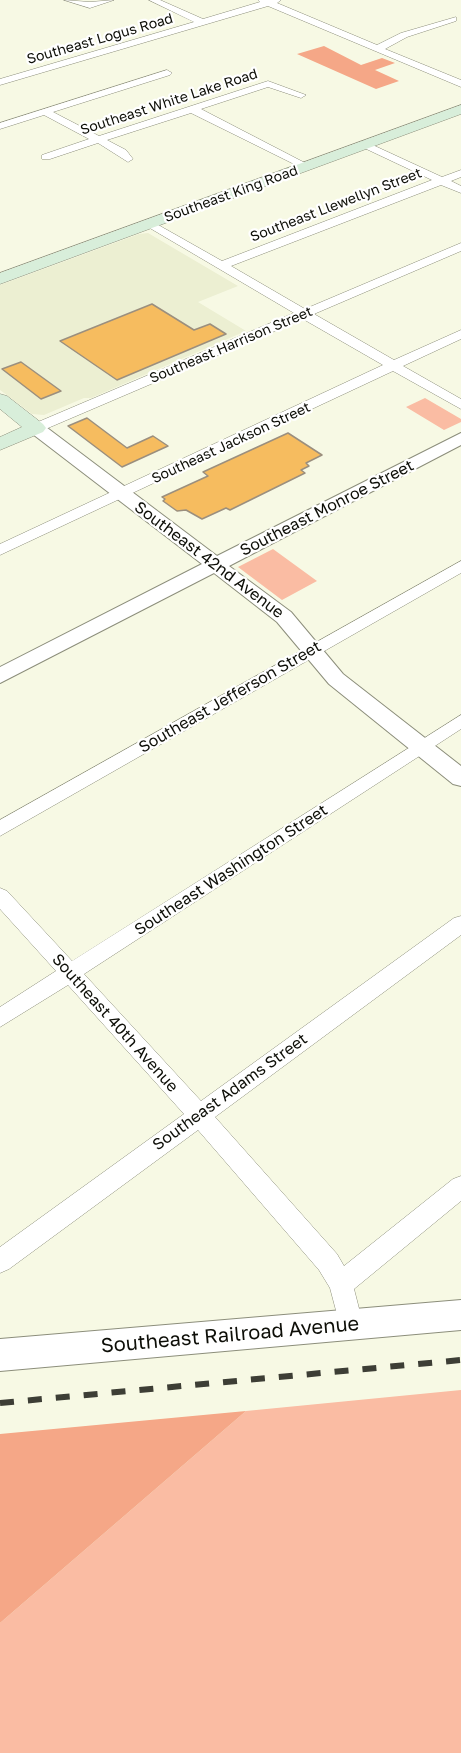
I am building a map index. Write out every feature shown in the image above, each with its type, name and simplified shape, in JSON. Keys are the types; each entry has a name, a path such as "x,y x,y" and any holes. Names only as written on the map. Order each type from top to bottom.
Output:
{"main road":[{"name":"Southeast King Road","path":"2,276 461,109"},
{"name":"Southeast 42nd Avenue","path":"0,400 36,428"},
{"name":"Southeast Harrison Street","path":"0,444 36,428"}],"street":[{"path":"68,0 82,5 110,0"},
{"path":"153,0 205,23"},
{"path":"269,1 461,84"},
{"name":"Southeast Logus Road","path":"0,82 205,23 269,1"},
{"path":"377,49 404,34 453,18"},
{"path":"0,126 167,73"},
{"name":"Southeast White Lake Road","path":"46,157 268,84 300,95"},
{"path":"192,109 306,166"},
{"path":"45,112 122,152 128,159"},
{"path":"364,144 461,190"},
{"name":"Southeast Llewellyn Street","path":"221,266 461,173"},
{"path":"149,224 461,405"},
{"name":"Southeast Harrison Street","path":"36,428 461,247"},
{"name":"Southeast Jackson Street","path":"0,550 461,334"},
{"name":"Southeast 42nd Avenue","path":"36,428 284,617 336,679 461,778"},
{"name":"Southeast Monroe Street","path":"0,676 461,438"},
{"name":"Southeast Jefferson Street","path":"0,829 461,566"},
{"name":"Southeast Washington Street","path":"0,1018 461,721"},
{"name":"Southeast 40th Avenue","path":"0,896 199,1115 328,1262 341,1284 351,1324"},
{"name":"Southeast Adams Street","path":"0,1261 461,924"},
{"path":"341,1284 461,1187"},
{"name":"Southeast Railroad Avenue","path":"0,1355 461,1315"}],"shaded area":[{"path":"324,46 361,65 382,58 395,63 375,70 399,81 376,89 297,54"},
{"path":"148,233 238,286 198,302 246,331 91,398 84,398 44,415 32,414 0,390 0,285 139,234"},
{"path":"425,398 461,419 461,422 444,430 406,407"},
{"path":"273,549 317,581 282,600 238,567"},
{"path":"461,1390 461,1753 0,1753 0,1623 246,1411"},
{"path":"246,1411 0,1623 0,1434"}],"building":[{"path":"152,304 194,330 210,324 226,334 117,380 60,341"},
{"path":"21,362 61,391 41,399 2,369"},
{"path":"87,418 127,448 153,436 168,446 122,467 68,426"},
{"path":"288,433 322,455 306,463 309,466 301,470 305,473 230,510 226,508 202,519 186,510 177,511 163,501 165,499 162,497 208,476 203,472"}],"railway":[{"path":"0,1403 461,1360"}]}
